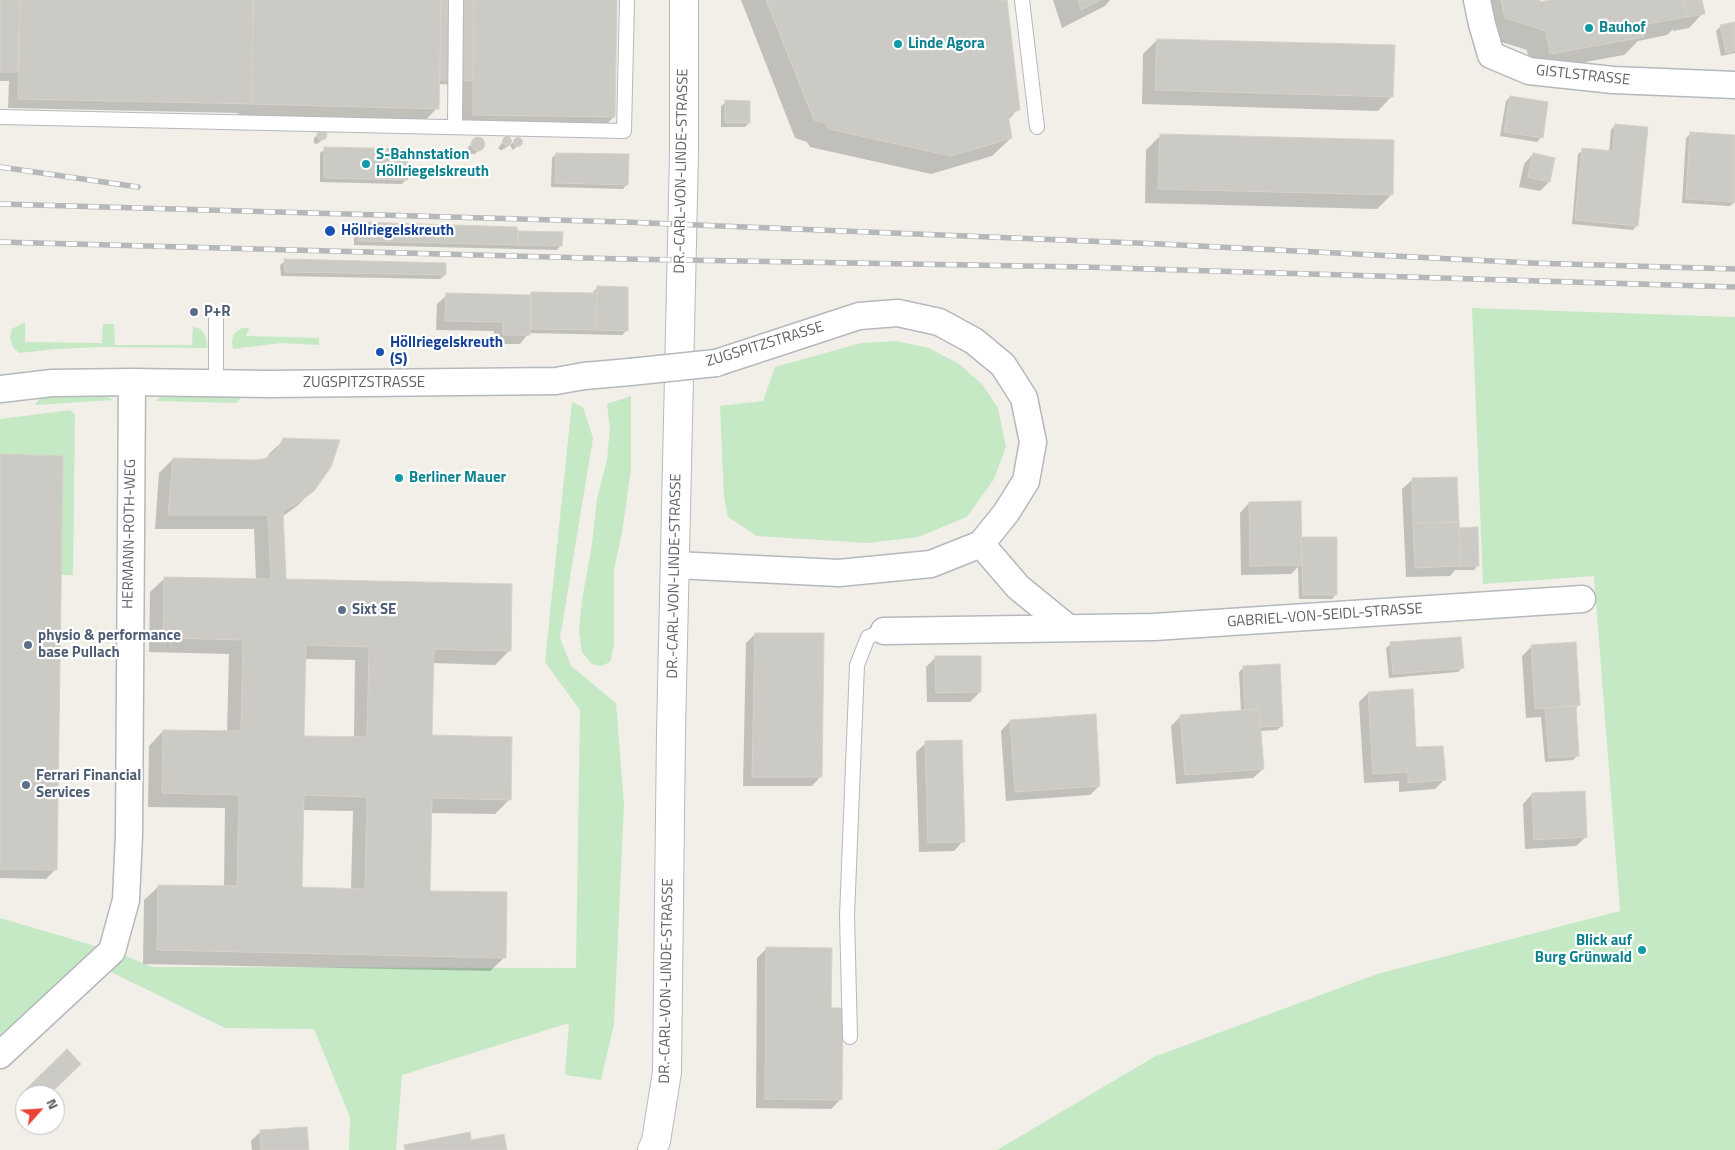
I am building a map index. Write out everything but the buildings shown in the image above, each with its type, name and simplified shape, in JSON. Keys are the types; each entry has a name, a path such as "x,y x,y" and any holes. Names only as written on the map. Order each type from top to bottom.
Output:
{"main road":[{"name":"DR.-CARL-VON-LINDE-STRASSE","path":"652,1150 656,1141 667,1072 684,152 684,0"}],"street":[{"name":"GISTLSTRASSE","path":"1477,0 1491,55 1529,71 1613,80 1735,85"},
{"name":"ZUGSPITZSTRASSE","path":"0,389 52,383 378,384 556,381 584,376 716,363 860,316 898,313 939,322 974,341 1003,366 1024,398 1033,442 1026,481 1006,513 981,544 931,564 839,573 675,565"},
{"name":"HERMANN-ROTH-WEG","path":"0,1055 112,951 126,900 135,834 137,682 132,382"},
{"path":"981,544 1018,587 1067,628"},
{"name":"GABRIEL-VON-SEIDL-STRASSE","path":"884,631 1154,627 1582,599"}],"lane":[{"path":"455,127 456,0"},
{"path":"0,117 624,131 627,0"},
{"path":"1022,0 1038,128"},
{"path":"216,314 216,383"},
{"path":"850,1037 848,916 857,665 868,637 884,631"}],"green space":[{"path":"1472,308 1735,317 1735,1150 997,1150 1154,1057 1377,974 1620,911 1594,576 1483,584"},
{"path":"25,322 25,342 102,343 103,324 114,324 115,345 192,345 193,326 202,330 208,348 100,347 19,353 13,347 10,338 12,329"},
{"path":"242,328 249,328 246,336 319,338 319,345 281,343 233,349 232,341 234,334"},
{"path":"896,341 929,348 959,364 982,384 998,408 1006,447 994,479 967,517 918,537 868,543 757,536 728,517 724,496 720,406 763,401 775,367 861,343"},
{"path":"99,391 113,400 35,405 43,395"},
{"path":"166,393 243,394 237,403 155,401"},
{"path":"631,396 631,469 622,533 614,569 614,646 610,662 601,666 592,664 582,652 579,631 582,600 592,544 597,499 607,460 610,428 607,404"},
{"path":"572,402 583,407 593,438 560,638 571,666 616,703 624,804 614,1024 601,1080 565,1075 569,1023 402,1075 396,1150 349,1150 350,1117 314,1029 225,1028 111,972 126,956 153,967 576,968 580,710 545,662"},
{"path":"70,410 75,414 73,575 61,575 63,456 0,454 0,419"},
{"path":"0,918 112,951 0,1055"}],"railway":[{"path":"0,167 138,187"},
{"path":"0,204 624,222 1160,244 1531,263 1735,269"},
{"path":"0,242 624,259 1083,267 1735,287"}],"place":[{"name":"Bauhof","path":"1589,28"},
{"name":"Linde Agora","path":"898,44"},
{"name":"S-Bahnstation Höllriegelskreuth","path":"366,164"},
{"name":"Höllriegelskreuth","path":"330,231"},
{"name":"P+R","path":"194,312"},
{"name":"Höllriegelskreuth (S)","path":"380,352"},
{"name":"Berliner Mauer","path":"399,478"},
{"name":"Sixt SE","path":"342,610"},
{"name":"physio & performance base Pullach","path":"28,645"},
{"name":"Ferrari Financial Services","path":"26,785"},
{"name":"Blick auf Burg Grünwald","path":"1642,950"}]}
